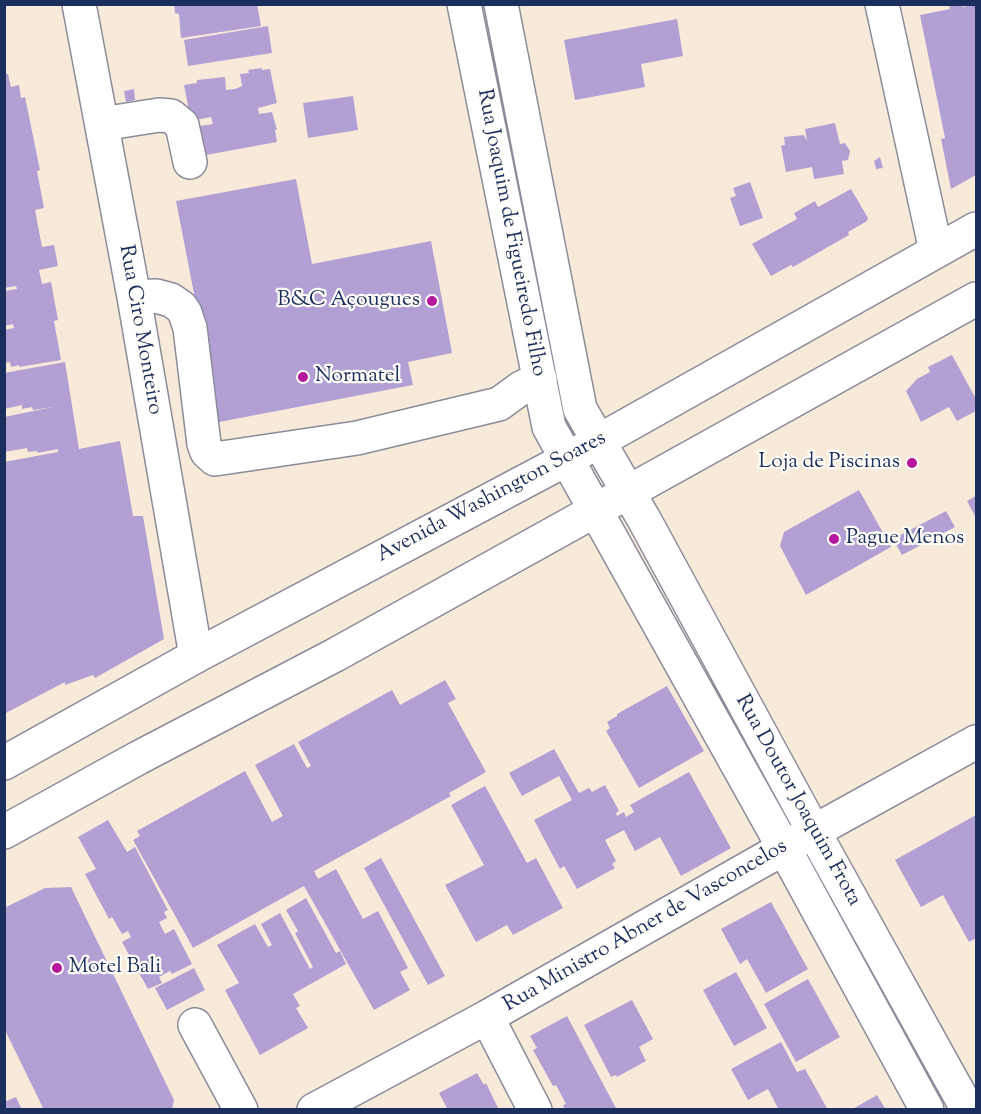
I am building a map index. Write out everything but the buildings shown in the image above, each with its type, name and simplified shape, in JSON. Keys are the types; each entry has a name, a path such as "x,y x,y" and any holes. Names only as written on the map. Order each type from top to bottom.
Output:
{"main road":[{"name":"Rua Ciro Monteiro","path":"79,4 134,297 196,656"},
{"name":"Rua Joaquim de Figueiredo Filho","path":"464,4 549,427 596,509"},
{"name":"Rua Joaquim de Figueiredo Filho","path":"501,4 580,409 628,491"},
{"path":"882,4 936,251"},
{"path":"102,124 159,115 171,116 182,125 190,162"},
{"name":"Avenida Washington Soares","path":"4,763 196,656 567,459 976,229"},
{"path":"134,297 156,296 171,300 185,313 190,328 204,444 207,452 215,459 357,438 499,404 521,388 540,379"},
{"path":"4,832 138,758 345,649 976,299"},
{"name":"Rua Doutor Joaquim Frota","path":"628,491 968,1110"},
{"name":"Rua Doutor Joaquim Frota","path":"596,509 927,1110"},
{"name":"Rua Ministro Abner de Vasconcelos","path":"314,1110 487,1017 976,742"},
{"path":"487,1017 535,1110"},
{"path":"195,1025 241,1110"}],"place":[{"name":"B&C Açougues","path":"432,301"},
{"name":"Normatel","path":"303,377"},
{"name":"Loja de Piscinas","path":"912,463"},
{"name":"Pague Menos","path":"834,539"},
{"name":"Motel Bali","path":"57,968"}]}
